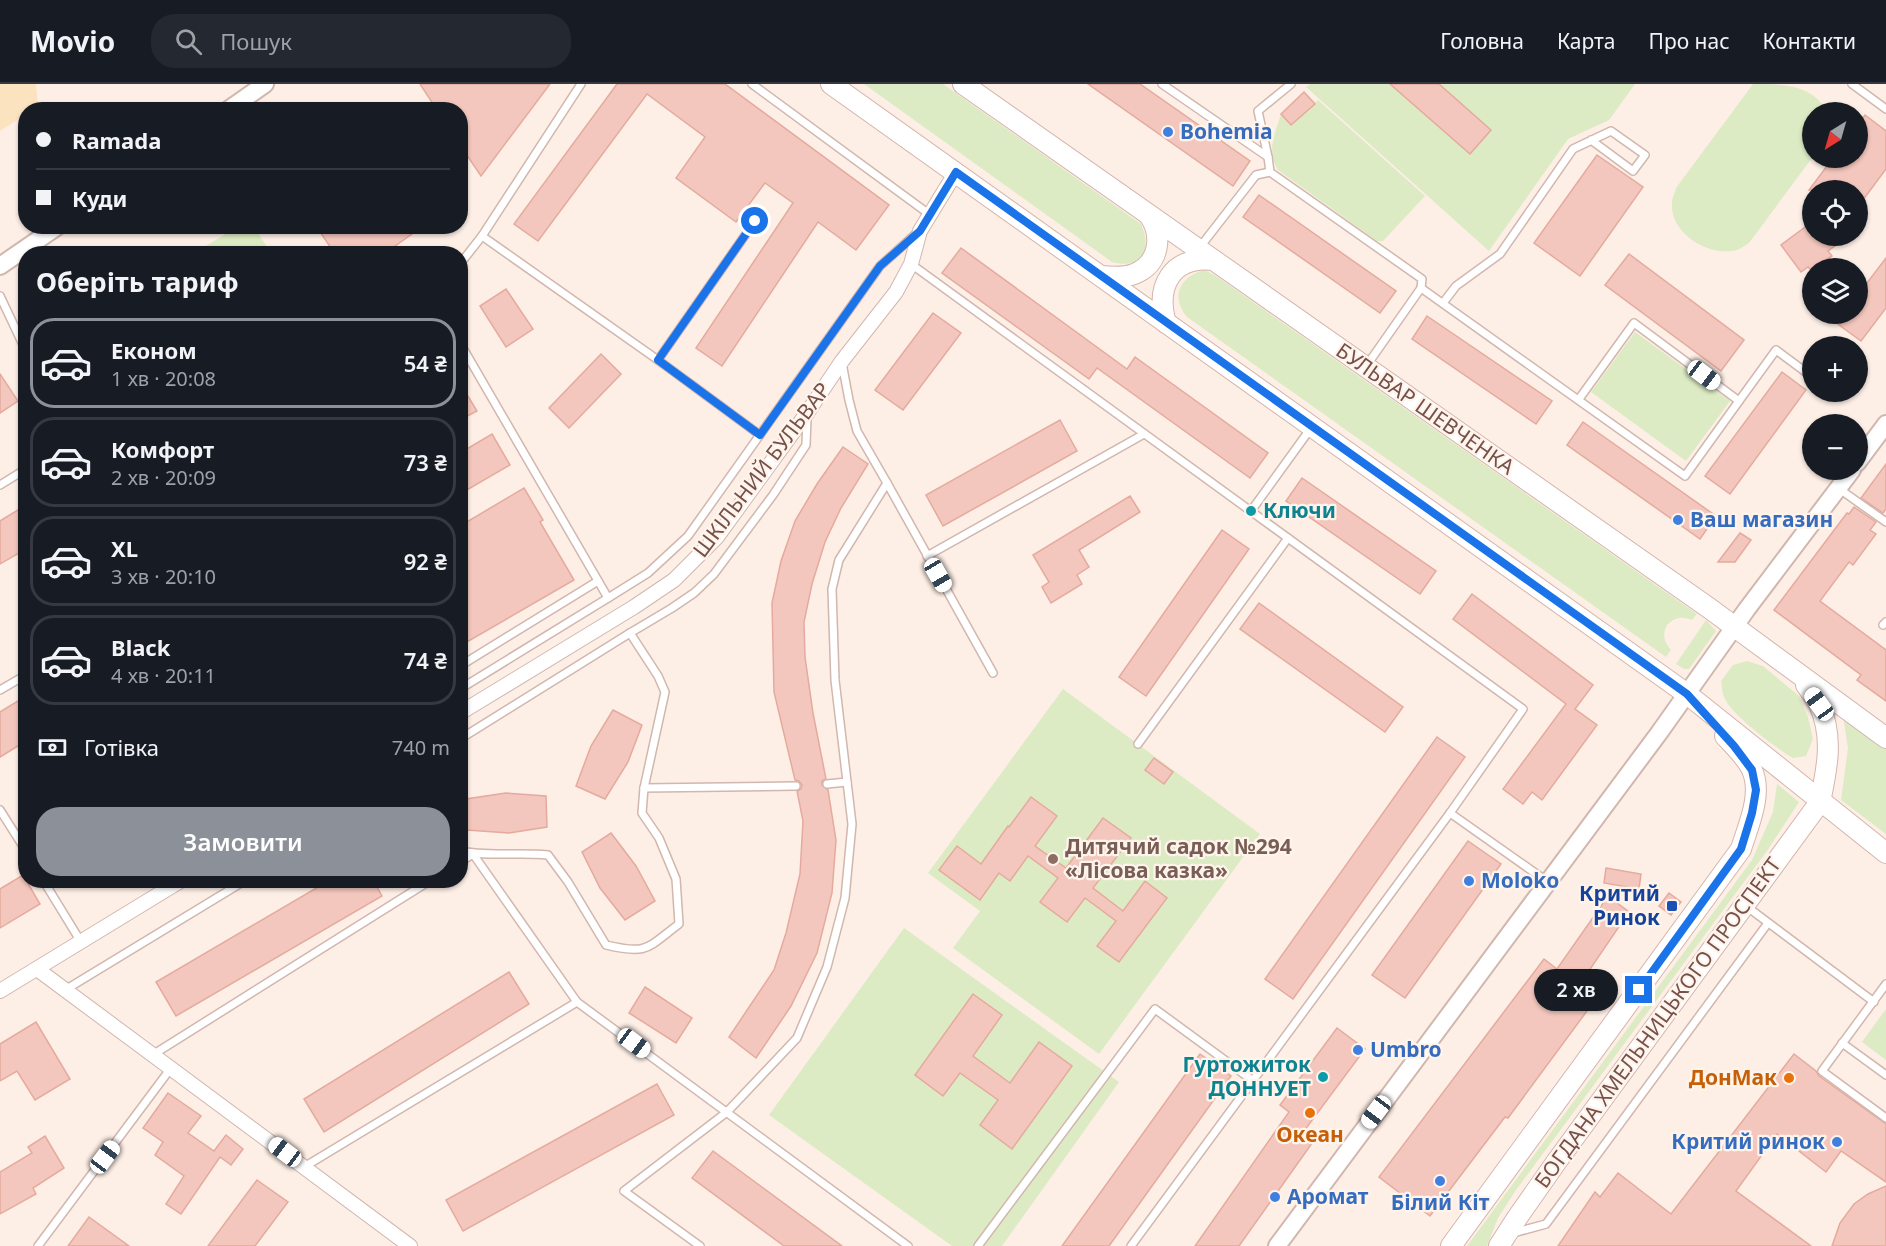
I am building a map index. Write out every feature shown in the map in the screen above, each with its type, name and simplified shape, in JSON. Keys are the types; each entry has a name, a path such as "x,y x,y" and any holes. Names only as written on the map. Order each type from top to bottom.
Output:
{"main road":[{"path":"831,84 1687,694 1886,853"},
{"name":"БУЛЬВАР ШЕВЧЕНКА","path":"963,84 1735,627 1886,738"},
{"path":"1101,276 1122,277 1135,274 1150,261 1158,247 1158,240 1154,223 1148,214"},
{"path":"1166,323 1161,307 1162,295 1170,276 1206,254"},
{"path":"1797,673 1819,704 1829,738 1829,753 1820,802"},
{"name":"БОГДАНА ХМЕЛЬНИЦЬКОГО ПРОСПЕКТ","path":"1451,1246 1741,849 1756,790 1752,770 1734,746 1687,694"},
{"name":"БОГДАНА ХМЕЛЬНИЦЬКОГО ПРОСПЕКТ","path":"1502,1240 1820,802"}],"street":[{"path":"239,102 265,84"},
{"name":"ШКІЛЬНИЙ БУЛЬВАР","path":"468,708 628,611 674,580 717,537 842,361 896,291 911,264 920,231 956,172"},
{"path":"29,246 46,234"},
{"path":"0,266 18,254"},
{"path":"1868,448 1886,424"},
{"path":"1276,1246 1844,480"},
{"path":"0,991 169,888"},
{"path":"37,969 172,1067 410,1246"}],"lane":[{"path":"468,254 581,84"},
{"path":"752,84 929,214"},
{"path":"1162,84 1268,157"},
{"path":"1270,172 1258,111 1292,84"},
{"path":"1852,84 1886,109"},
{"path":"1443,303 1456,286 1500,254 1574,149 1591,140 1611,131 1645,155 1633,171 1591,140"},
{"path":"1206,254 1256,175 1270,172 1422,279 1421,288 1365,367"},
{"path":"658,360 755,221"},
{"path":"468,685 648,573 688,536 880,266 920,231"},
{"path":"482,236 760,435"},
{"path":"911,264 1523,708 1450,813 1131,1246"},
{"path":"1421,288 1685,476 1776,350 1802,369"},
{"path":"0,296 18,334"},
{"path":"1579,399 1634,323 1739,401"},
{"path":"468,357 608,598"},
{"path":"842,361 857,431 993,673"},
{"path":"468,734 694,593 714,574 774,495 806,445 807,413"},
{"path":"1251,511 1312,426"},
{"path":"927,556 1144,434"},
{"path":"0,485 18,474"},
{"path":"700,1246 624,1191 727,1112 797,1038 827,967 846,892 852,824 835,680 832,589 839,560 887,483"},
{"path":"1838,488 1886,522"},
{"path":"1138,744 1288,537"},
{"path":"468,661 598,581"},
{"path":"468,853 548,855 568,882 606,945 631,951 645,949 679,924 676,879 659,838 642,813 644,788 665,693 658,676 630,633"},
{"path":"0,690 18,680"},
{"path":"827,784 847,782"},
{"path":"644,788 796,786"},
{"path":"0,810 18,840"},
{"path":"1450,813 1548,882"},
{"path":"468,857 473,854"},
{"path":"473,854 578,1002 908,1246"},
{"path":"48,888 81,942"},
{"path":"65,990 233,888"},
{"path":"154,1054 418,888"},
{"path":"1745,906 1874,1002"},
{"path":"1502,1240 1546,1224 1768,923"},
{"path":"1886,984 1822,1071 1886,1119"},
{"path":"304,1167 578,1002"},
{"path":"978,1246 1155,1008 1252,1080"},
{"path":"1842,1043 1886,1075"},
{"path":"38,1246 172,1067"}],"green space":[{"path":"864,84 943,84 1141,224 1146,242 1142,256 1130,263 1112,262"},
{"path":"1310,84 1635,84 1609,120 1568,139 1489,251 1306,87"},
{"path":"1753,84 1786,85 1805,91 1820,102 1802,102 1802,168 1805,168 1749,243 1741,248 1734,251 1711,249 1691,239 1683,232 1676,223 1673,213 1672,199 1676,188"},
{"path":"1318,100 1425,196 1383,241 1377,241 1278,170 1274,163 1272,149 1274,135 1281,114 1291,125"},
{"path":"226,234 259,234 266,246 206,246"},
{"path":"1205,270 1697,614 1692,620 1679,618 1667,625 1664,638 1671,650 1666,657 1187,317 1179,302 1180,288 1189,277"},
{"path":"1635,332 1730,401 1686,461 1591,392"},
{"path":"1706,620 1716,631 1689,669 1684,669 1676,664"},
{"path":"1747,661 1763,666 1799,696 1808,717 1813,739 1806,756 1793,758 1776,747 1746,723 1725,699 1721,681 1733,665"},
{"path":"1063,689 1260,834 1099,1054 953,948 980,911 928,873"},
{"path":"1843,716 1886,748 1886,834 1841,800 1848,748"},
{"path":"1777,784 1799,802 1767,851 1516,1190 1498,1218 1487,1246 1467,1246 1752,860 1773,812"},
{"path":"904,928 1119,1082 1002,1246 952,1246 769,1115"},
{"path":"1886,1009 1886,1060 1862,1042"}],"sand":[{"path":"0,84 36,84 38,102 18,102 18,119 0,131"}],"building":[{"path":"420,84 550,84 481,176 468,157 468,102 432,102"},
{"path":"617,84 725,84 889,205 856,250 818,222 722,366 696,348 793,203 765,183 736,222 676,178 705,137 647,94 538,241 514,224"},
{"path":"1088,84 1140,84 1250,161 1233,186"},
{"path":"1390,84 1439,84 1491,130 1470,154"},
{"path":"1304,92 1315,104 1291,125 1281,114"},
{"path":"1868,117 1886,131 1886,169 1868,193 1868,180 1816,180 1826,168 1868,168"},
{"path":"1597,155 1643,187 1580,276 1534,243"},
{"path":"1259,195 1396,291 1380,313 1243,217"},
{"path":"1802,229 1802,246 1835,246 1828,251 1832,256 1829,258 1802,258 1801,272 1781,245"},
{"path":"321,234 412,234 395,246 330,246"},
{"path":"961,248 1127,369 1135,357 1268,453 1250,478 1097,368 1089,379 942,273"},
{"path":"1629,254 1744,340 1721,371 1605,285"},
{"path":"1886,258 1886,308 1865,336 1854,336 1838,324 1868,324 1868,282"},
{"path":"506,289 533,329 506,347 480,306"},
{"path":"933,313 961,333 903,410 875,390"},
{"path":"1427,316 1552,401 1536,424 1412,339"},
{"path":"601,354 621,374 569,428 549,408"},
{"path":"1782,372 1802,387 1802,395 1730,494 1705,476"},
{"path":"0,374 18,401 0,413"},
{"path":"468,396 477,411 468,416"},
{"path":"1060,420 1077,451 943,526 926,495"},
{"path":"1583,422 1716,516 1700,539 1567,445"},
{"path":"492,434 510,465 468,489 468,448"},
{"path":"843,447 868,464 841,508 825,542 812,584 804,622 805,657 826,779 822,781 822,785 828,790 836,840 832,893 817,953 791,1006 756,1058 729,1037 774,970 786,933 800,874 803,821 797,791 802,785 795,780 774,692 772,603 781,561 795,521"},
{"path":"1886,464 1886,509 1883,513 1861,498"},
{"path":"1302,478 1436,571 1420,594 1286,501"},
{"path":"524,488 543,520 540,522 574,580 468,641 468,521"},
{"path":"1130,496 1140,512 1079,550 1089,567 1077,575 1082,584 1051,603 1042,587 1049,582 1033,555"},
{"path":"1854,507 1876,522 1870,530 1876,534 1853,565 1849,562 1820,601 1886,650 1886,701 1857,680 1861,675 1774,610 1847,513 1849,514"},
{"path":"18,510 18,554 0,564 0,521"},
{"path":"1222,530 1249,549 1146,696 1119,677"},
{"path":"1740,533 1751,540 1735,562 1718,562"},
{"path":"1472,594 1593,685 1575,709 1597,725 1542,800 1532,792 1523,804 1503,789 1566,704 1453,619"},
{"path":"1259,603 1403,707 1385,732 1240,629"},
{"path":"18,701 18,746 0,757 0,712"},
{"path":"613,710 642,725 628,762 605,799 576,786 591,746"},
{"path":"1437,737 1465,757 1293,999 1265,979"},
{"path":"1154,758 1173,772 1164,784 1145,770"},
{"path":"506,793 546,796 547,827 509,833 468,830 468,799"},
{"path":"1031,797 1057,816 1035,846 1066,868 1103,818 1131,838 1093,888 1123,911 1145,881 1167,898 1119,962 1097,946 1116,921 1085,898 1067,922 1040,902 1058,878 1028,856 1010,881 999,873 980,900 939,870 957,846 981,864"},
{"path":"611,833 636,866 655,901 625,920 600,888 582,852"},
{"path":"1468,841 1501,864 1405,998 1372,975"},
{"path":"1606,868 1641,874 1639,889 1604,883"},
{"path":"18,878 18,888 31,888 40,904 0,928 0,889"},
{"path":"316,888 378,888 382,896 176,1016 156,982"},
{"path":"1669,893 1681,902 1671,915 1659,906"},
{"name":"Критий ринок","path":"1608,896 1629,912 1584,978 1601,992 1508,1118 1505,1117 1430,1216 1379,1177 1544,959 1557,969"},
{"path":"509,972 529,1004 324,1132 304,1099"},
{"path":"645,987 692,1018 676,1043 629,1013"},
{"path":"973,994 1002,1015 973,1056 1010,1083 1039,1042 1072,1066 1012,1149 980,1125 998,1100 960,1073 943,1096 915,1075"},
{"path":"36,1022 70,1079 35,1100 17,1071 0,1081 0,1044"},
{"path":"1337,1028 1365,1049 1304,1131 1315,1139 1239,1246 1195,1246 1289,1112 1280,1105"},
{"path":"1200,1054 1231,1076 1109,1246 1062,1246"},
{"name":"Критий ринок","path":"1794,1054 1819,1076 1886,1124 1886,1182 1841,1151 1826,1172 1777,1134 1736,1191 1811,1246 1558,1246 1595,1192 1600,1197 1618,1173 1671,1214"},
{"path":"657,1084 674,1115 463,1231 446,1200"},
{"path":"168,1093 201,1116 188,1133 214,1151 226,1135 243,1149 231,1165 220,1157 181,1214 166,1204 184,1176 155,1155 163,1142 143,1128"},
{"path":"45,1136 64,1168 33,1188 36,1194 0,1214 0,1172 32,1153 28,1147"},
{"path":"713,1151 842,1246 784,1246 692,1178"},
{"path":"257,1180 288,1202 255,1246 208,1246"},
{"name":"Критий ринок","path":"1886,1186 1886,1246 1832,1246 1840,1223 1854,1204 1868,1194"},
{"path":"89,1217 129,1246 68,1246"}],"place":[{"name":"Bohemia","path":"1168,132"},
{"name":"Ключи","path":"1251,511"},
{"name":"Ваш магазин","path":"1678,520"},
{"name":"Дитячий садок №294 «Лісова казка»","path":"1053,859"},
{"name":"Moloko","path":"1469,881"},
{"name":"Критий Ринок","path":"1672,906"},
{"name":"Umbro","path":"1358,1050"},
{"name":"Гуртожиток ДОННУЕТ","path":"1323,1077"},
{"name":"ДонМак","path":"1789,1078"},
{"name":"Океан","path":"1310,1113"},
{"name":"Критий ринок","path":"1837,1142"},
{"name":"Білий Кіт","path":"1440,1181"},
{"name":"Аромат","path":"1275,1197"}],"route":[{"path":"755,221 658,360 760,435 880,266 920,231 956,172 1687,694 1734,746 1752,770 1756,790 1741,849 1639,990"}]}
